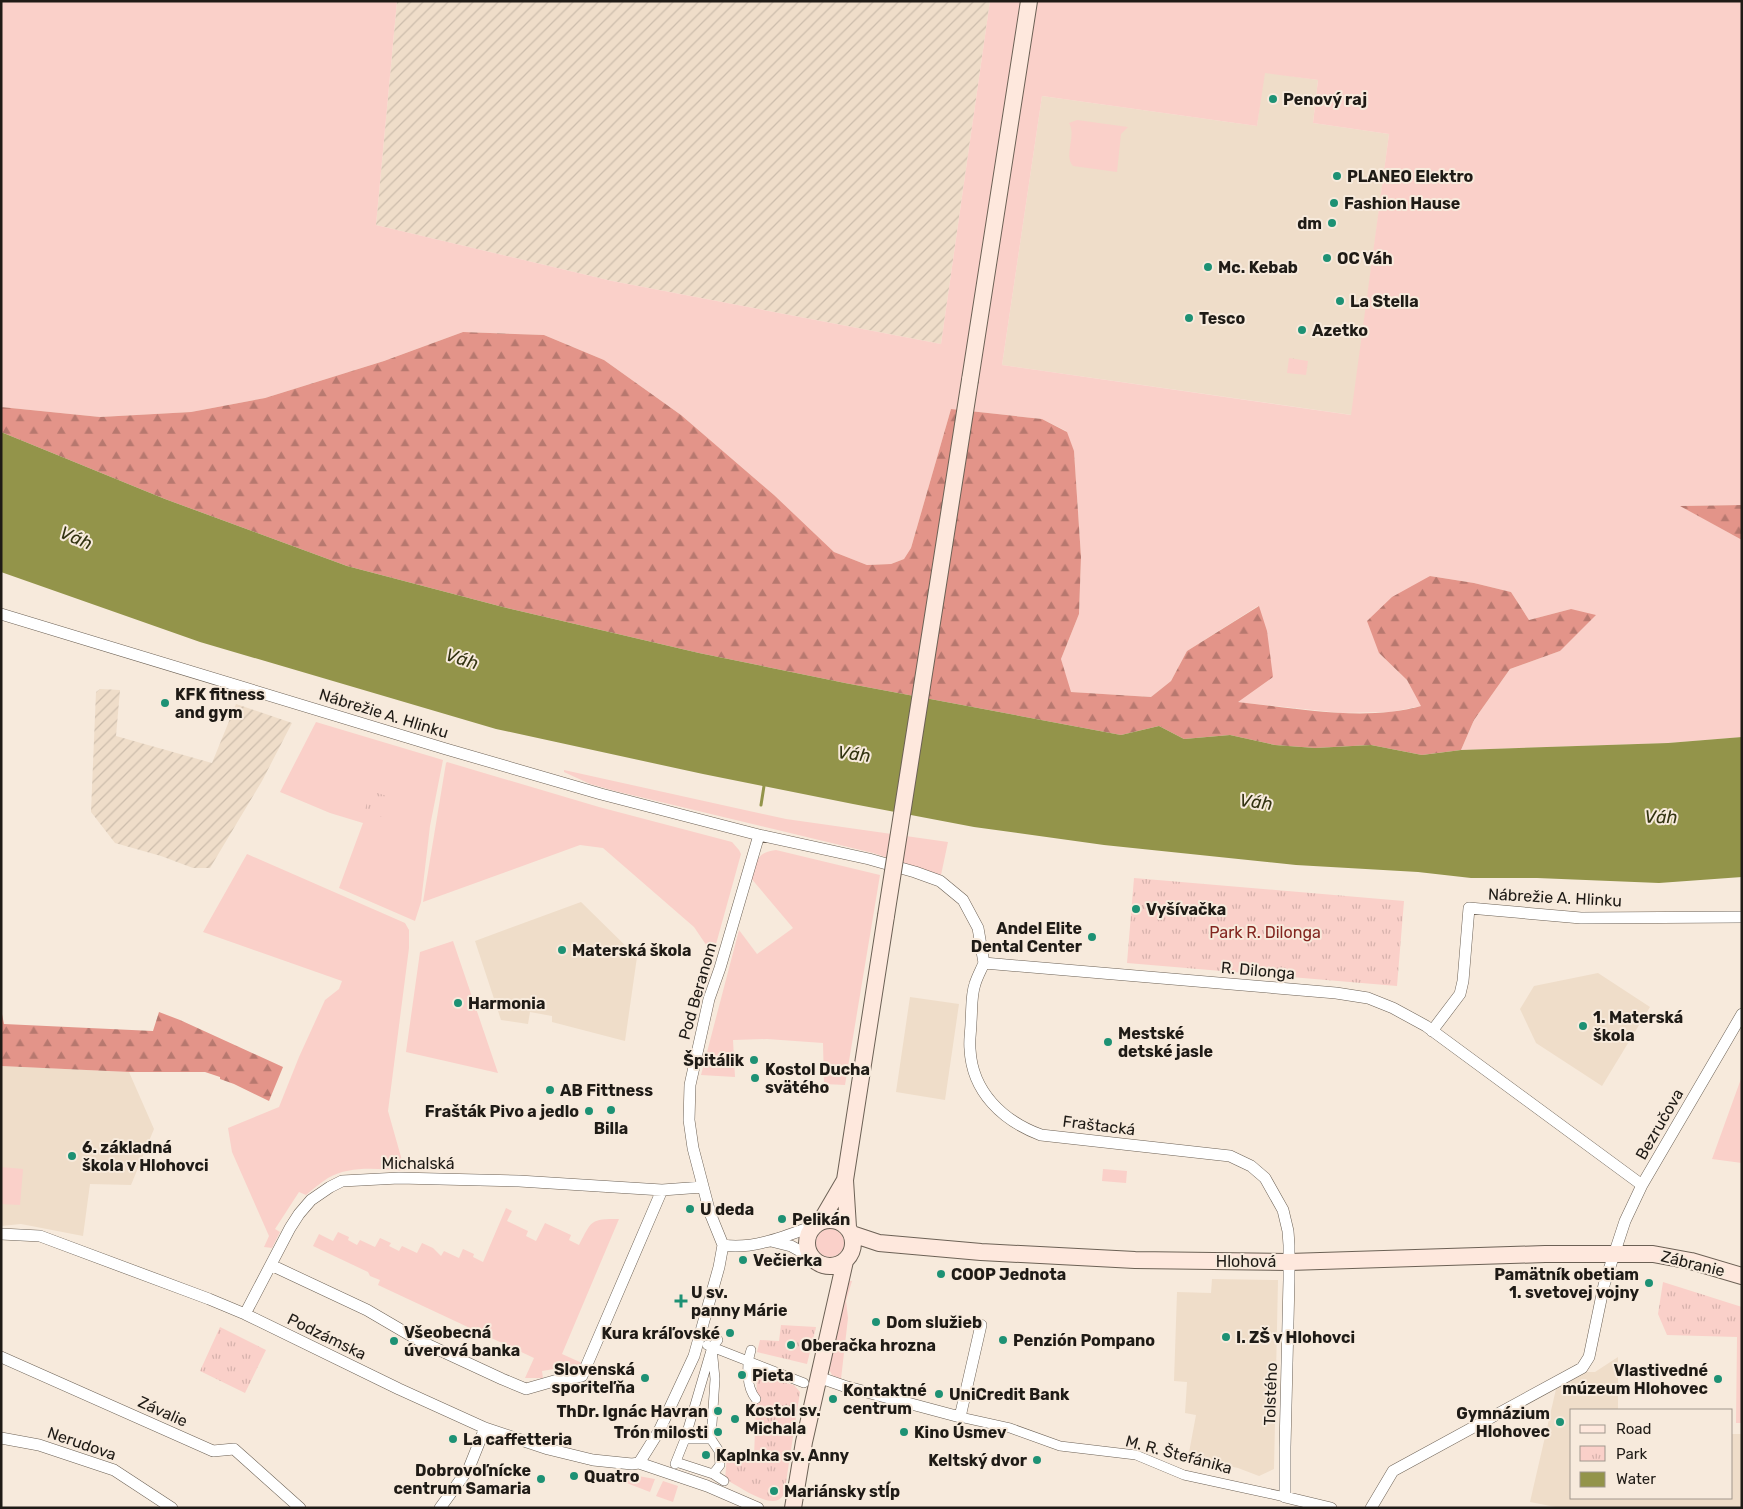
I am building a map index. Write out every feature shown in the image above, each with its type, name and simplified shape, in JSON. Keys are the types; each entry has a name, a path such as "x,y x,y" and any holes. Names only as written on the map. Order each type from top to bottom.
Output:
{"main road":[{"path":"793,1508 804,1442 811,1380 854,1241 850,1231 845,1180 1029,1"},
{"path":"835,1301 830,1283 808,1251 807,1238 845,1180"},
{"path":"817,1224 834,1219 850,1231"},
{"name":"Hlohová","path":"850,1231 879,1243 981,1252 1135,1260 1290,1262 1545,1254 1614,1254"},
{"name":"Hlohová","path":"849,1256 879,1243"},
{"name":"Zábranie","path":"1614,1254 1661,1254 1742,1276"},
{"path":"816,1260 834,1266 849,1256"}],"street":[{"name":"Nábrežie A. Hlinku","path":"1,614 78,639 502,766 759,835 868,859 915,872 940,881 963,900 978,928 984,962"},
{"name":"Pod Beranom","path":"723,1245 710,1213 694,1151 689,1120 690,1085 692,1068 709,999 759,835"},
{"name":"Nábrežie A. Hlinku","path":"1432,1031 1460,994 1463,980 1469,908 1581,918 1742,917"},
{"name":"R. Dilonga","path":"984,962 1336,993 1368,998 1393,1008 1432,1031 1642,1185"},
{"name":"Fraštacká","path":"984,962 974,985 970,1047 977,1081 987,1098 996,1108 1016,1124 1041,1134 1230,1156 1251,1166 1265,1178 1282,1210 1289,1241 1290,1262"},
{"name":"Bezručova","path":"1371,1508 1393,1471 1582,1368 1589,1357 1604,1285 1624,1221 1642,1185 1742,1014"},
{"name":"Michalská","path":"245,1314 299,1214 311,1200 342,1181 399,1178 494,1180 662,1190 703,1188"},
{"path":"271,1265 367,1310 420,1341 502,1379 526,1388 582,1376 662,1190"},
{"path":"639,1463 659,1431 694,1356 720,1267 723,1245 734,1247 769,1240 817,1224"},
{"name":"Podzámska","path":"1,1234 40,1236 245,1314 399,1389 485,1428 548,1449 593,1460 639,1463 707,1486 758,1508"},
{"path":"769,1240 791,1246 816,1260"},
{"name":"Tolstého","path":"1285,1497 1290,1262"},
{"path":"960,1417 981,1325"},
{"path":"718,1340 710,1346 702,1382 676,1463 714,1474 724,1481"},
{"path":"710,1346 747,1361 811,1380"},
{"path":"710,1346 715,1379 711,1439 719,1451 723,1466 714,1474"},
{"path":"751,1350 747,1361 750,1392 756,1399"},
{"name":"Závalie","path":"1,1357 214,1451 234,1449 300,1508"},
{"path":"702,1382 715,1379"},
{"name":"M. R. Štefánika","path":"811,1380 844,1386 960,1417 1010,1428 1060,1446 1136,1455 1184,1474 1331,1508"},
{"path":"440,1508 469,1468 485,1428"},
{"name":"Nerudova","path":"1,1438 39,1445 114,1470 169,1507"},
{"path":"685,1439 711,1439"}],"shaded area":[{"path":"397,1 990,1 941,344 612,281 376,225"},
{"path":"1264,72 1318,80 1313,123 1389,134 1352,415 1002,365 1042,96 1257,126"},
{"path":"100,689 120,690 116,736 212,763 236,704 292,723 262,781 210,868 193,868 161,856 115,843 91,812 96,692"},
{"path":"581,902 637,957 625,1041 552,1022 552,1016 530,1012 528,1024 501,1020 475,941"},
{"name":"1. Materská škola","path":"1598,973 1650,1007 1602,1086 1536,1043 1520,1009 1534,986"},
{"path":"910,997 959,1004 945,1100 896,1092"},
{"name":"6. základná škola v Hlohovci","path":"1,1066 129,1072 154,1129 131,1185 90,1184 83,1236 21,1224 1,1226"},
{"name":"I. ZŠ v Hlohovci","path":"1212,1279 1278,1280 1274,1469 1259,1476 1238,1468 1188,1458 1196,1415 1185,1413 1187,1382 1174,1381 1177,1292 1211,1293"},
{"name":"Gymnázium Hlohovec","path":"1618,1357 1618,1409 1570,1409 1570,1499 1733,1499 1733,1434 1742,1434 1742,1508 1561,1508 1530,1502 1556,1389 1587,1372 1595,1372"}],"green space":[{"path":"1,1 397,1 376,225 612,281 941,344 990,1 1742,1 1742,505 1681,506 1742,540 1742,737 1668,743 1461,750 1474,720 1510,669 1560,651 1571,609 1529,620 1511,592 1474,583 1430,576 1379,653 1407,680 1422,706 1391,712 1341,713 1237,702 1258,606 1187,651 1171,681 1151,697 1070,692 1061,659 1079,614 1081,557 1074,452 1066,431 1042,419 951,409 911,548 904,559 891,564 867,565 834,552 774,495 681,415 604,360 544,335 463,332 384,361 265,398 191,412 100,417 1,407","holes":["1265,73 1318,80 1313,123 1389,134 1351,415 1002,365 1042,96 1257,126"]},
{"path":"1077,120 1128,127 1121,134 1117,172 1073,166 1069,156 1072,134 1069,123"},
{"path":"463,332 544,335 604,360 681,415 774,495 834,552 867,565 891,564 904,559 911,548 951,409 1042,419 1067,432 1074,451 1081,557 1079,614 1061,659 1071,692 1151,697 1171,681 1187,651 1259,606 1267,631 1273,677 1238,702 1330,712 1377,713 1399,711 1421,706 1407,680 1379,653 1367,621 1392,597 1430,576 1474,583 1511,592 1529,620 1571,609 1596,615 1560,651 1510,669 1474,720 1461,750 1422,755 1371,745 1315,748 1275,745 1230,735 1184,739 1159,726 1121,735 845,683 699,653 503,607 347,566 165,499 1,432 1,407 100,417 191,412 265,398 384,361"},
{"path":"1289,358 1308,361 1306,375 1287,373"},
{"path":"1742,505 1742,540 1680,506"},
{"path":"316,722 443,760 430,826 421,902 415,921 339,888 363,823 330,813 280,792"},
{"path":"447,762 599,807 732,842 741,854 713,955 694,927 603,848 580,845 423,902"},
{"path":"564,770 786,819 948,842 941,875 873,853 615,791 590,784 564,772"},
{"path":"371,791 387,796 381,817 364,812"},
{"path":"776,850 880,875 845,1085 824,1084 823,1043 767,1039 733,1040 735,1077 701,1075 739,930 757,954 793,928 750,877 761,855"},
{"path":"247,854 405,923 409,930 409,948 388,1111 405,1171 365,1169 346,1171 328,1178 306,1195 299,1192 275,1229 280,1232 272,1248 264,1247 269,1236 232,1152 228,1128 279,1107 325,1000 339,989 342,981 203,932"},
{"name":"Park R. Dilonga","path":"1134,878 1404,901 1397,986 1127,963"},
{"path":"453,941 498,1073 406,1052 420,952"},
{"path":"1,1009 4,1024 153,1031 159,1012 283,1067 269,1101 220,1079 220,1077 205,1072 129,1072 1,1066"},
{"path":"1742,1076 1742,1163 1712,1159"},
{"path":"1,1167 23,1169 20,1205 1,1204"},
{"path":"1103,1169 1127,1171 1126,1183 1102,1181"},
{"path":"506,1208 512,1211 507,1221 528,1231 526,1236 536,1241 545,1223 571,1235 569,1240 579,1245 593,1223 602,1220 619,1219 562,1354 582,1363 578,1373 573,1374 572,1366 542,1371 543,1378 525,1378 534,1358 378,1285 380,1280 370,1276 368,1272 313,1246 319,1234 333,1241 338,1232 349,1237 348,1240 357,1245 360,1240 375,1247 380,1238 391,1243 389,1246 399,1251 402,1246 417,1253 422,1243 433,1248 441,1256 444,1251 459,1258 463,1249 474,1254 473,1257 483,1262"},
{"path":"830,1229 840,1233 844,1243 840,1253 830,1257 820,1253 816,1243 820,1233"},
{"path":"845,1280 852,1281 846,1301 848,1318 841,1379 832,1375 829,1369"},
{"path":"1663,1282 1742,1307 1742,1423 1736,1423 1737,1337 1667,1335 1658,1314"},
{"path":"781,1325 816,1327 807,1364 757,1352 760,1340 779,1341"},
{"path":"220,1327 266,1350 245,1393 200,1371"},
{"path":"757,1376 794,1385 800,1392 784,1495 775,1501 755,1496 725,1479 727,1456 754,1457"},
{"path":"627,1474 655,1479 650,1492 624,1482"},
{"path":"663,1481 678,1486 673,1502 656,1496"}],"water":[{"name":"Váh","path":"1,432 165,499 347,566 503,607 699,653 845,683 1121,735 1159,726 1184,739 1230,735 1275,745 1315,748 1371,745 1422,755 1461,750 1668,743 1742,737 1742,877 1659,883 1537,878 1471,878 1418,872 1296,865 1104,845 974,827 853,804 496,729 200,642 1,572"}],"waterway":[{"path":"761,805 764,786"}],"place":[{"name":"Penový raj","path":"1273,99"},
{"name":"PLANEO Elektro","path":"1337,176"},
{"name":"Fashion Hause","path":"1334,203"},
{"name":"dm","path":"1332,223"},
{"name":"OC Váh","path":"1327,258"},
{"name":"Mc. Kebab","path":"1208,267"},
{"name":"La Stella","path":"1340,301"},
{"name":"Tesco","path":"1189,318"},
{"name":"Azetko","path":"1302,330"},
{"name":"KFK fitness and gym","path":"165,703"},
{"name":"Vyšívačka","path":"1136,909"},
{"name":"Andel Elite Dental Center","path":"1092,937"},
{"name":"Materská škola","path":"562,950"},
{"name":"Harmonia","path":"458,1003"},
{"name":"1. Materská škola","path":"1583,1026"},
{"name":"Mestské detské jasle","path":"1108,1042"},
{"name":"Špitálik","path":"754,1060"},
{"name":"Kostol Ducha svätého","path":"755,1078"},
{"name":"AB Fittness","path":"550,1090"},
{"name":"Billa","path":"611,1110"},
{"name":"Frašták Pivo a jedlo","path":"589,1111"},
{"name":"6. základná škola v Hlohovci","path":"72,1156"},
{"name":"U deda","path":"690,1209"},
{"name":"Pelikán","path":"782,1219"},
{"name":"Večierka","path":"743,1260"},
{"name":"COOP Jednota","path":"941,1274"},
{"name":"Pamätník obetiam 1. svetovej vojny","path":"1649,1283"},
{"name":"U sv. panny Márie","path":"681,1301"},
{"name":"Dom služieb","path":"876,1322"},
{"name":"Kura kráľovské","path":"730,1333"},
{"name":"I. ZŠ v Hlohovci","path":"1226,1337"},
{"name":"Penzión Pompano","path":"1003,1340"},
{"name":"Všeobecná úverová banka","path":"394,1341"},
{"name":"Oberačka hrozna","path":"791,1345"},
{"name":"Pieta","path":"742,1375"},
{"name":"Slovenská sporiteľňa","path":"645,1378"},
{"name":"Vlastivedné múzeum Hlohovec","path":"1718,1379"},
{"name":"UniCredit Bank","path":"939,1394"},
{"name":"Kontaktné centrum","path":"833,1399"},
{"name":"ThDr. Ignác Havran","path":"718,1411"},
{"name":"Kostol sv. Michala","path":"735,1419"},
{"name":"Gymnázium Hlohovec","path":"1560,1422"},
{"name":"Trón milosti","path":"718,1432"},
{"name":"Kino Úsmev","path":"904,1432"},
{"name":"La caffetteria","path":"453,1439"},
{"name":"Kaplnka sv. Anny","path":"706,1455"},
{"name":"Keltský dvor","path":"1037,1460"},
{"name":"Quatro","path":"574,1476"},
{"name":"Dobrovoľnícke centrum Samaria","path":"541,1479"},
{"name":"Mariánsky stĺp","path":"774,1491"}]}
